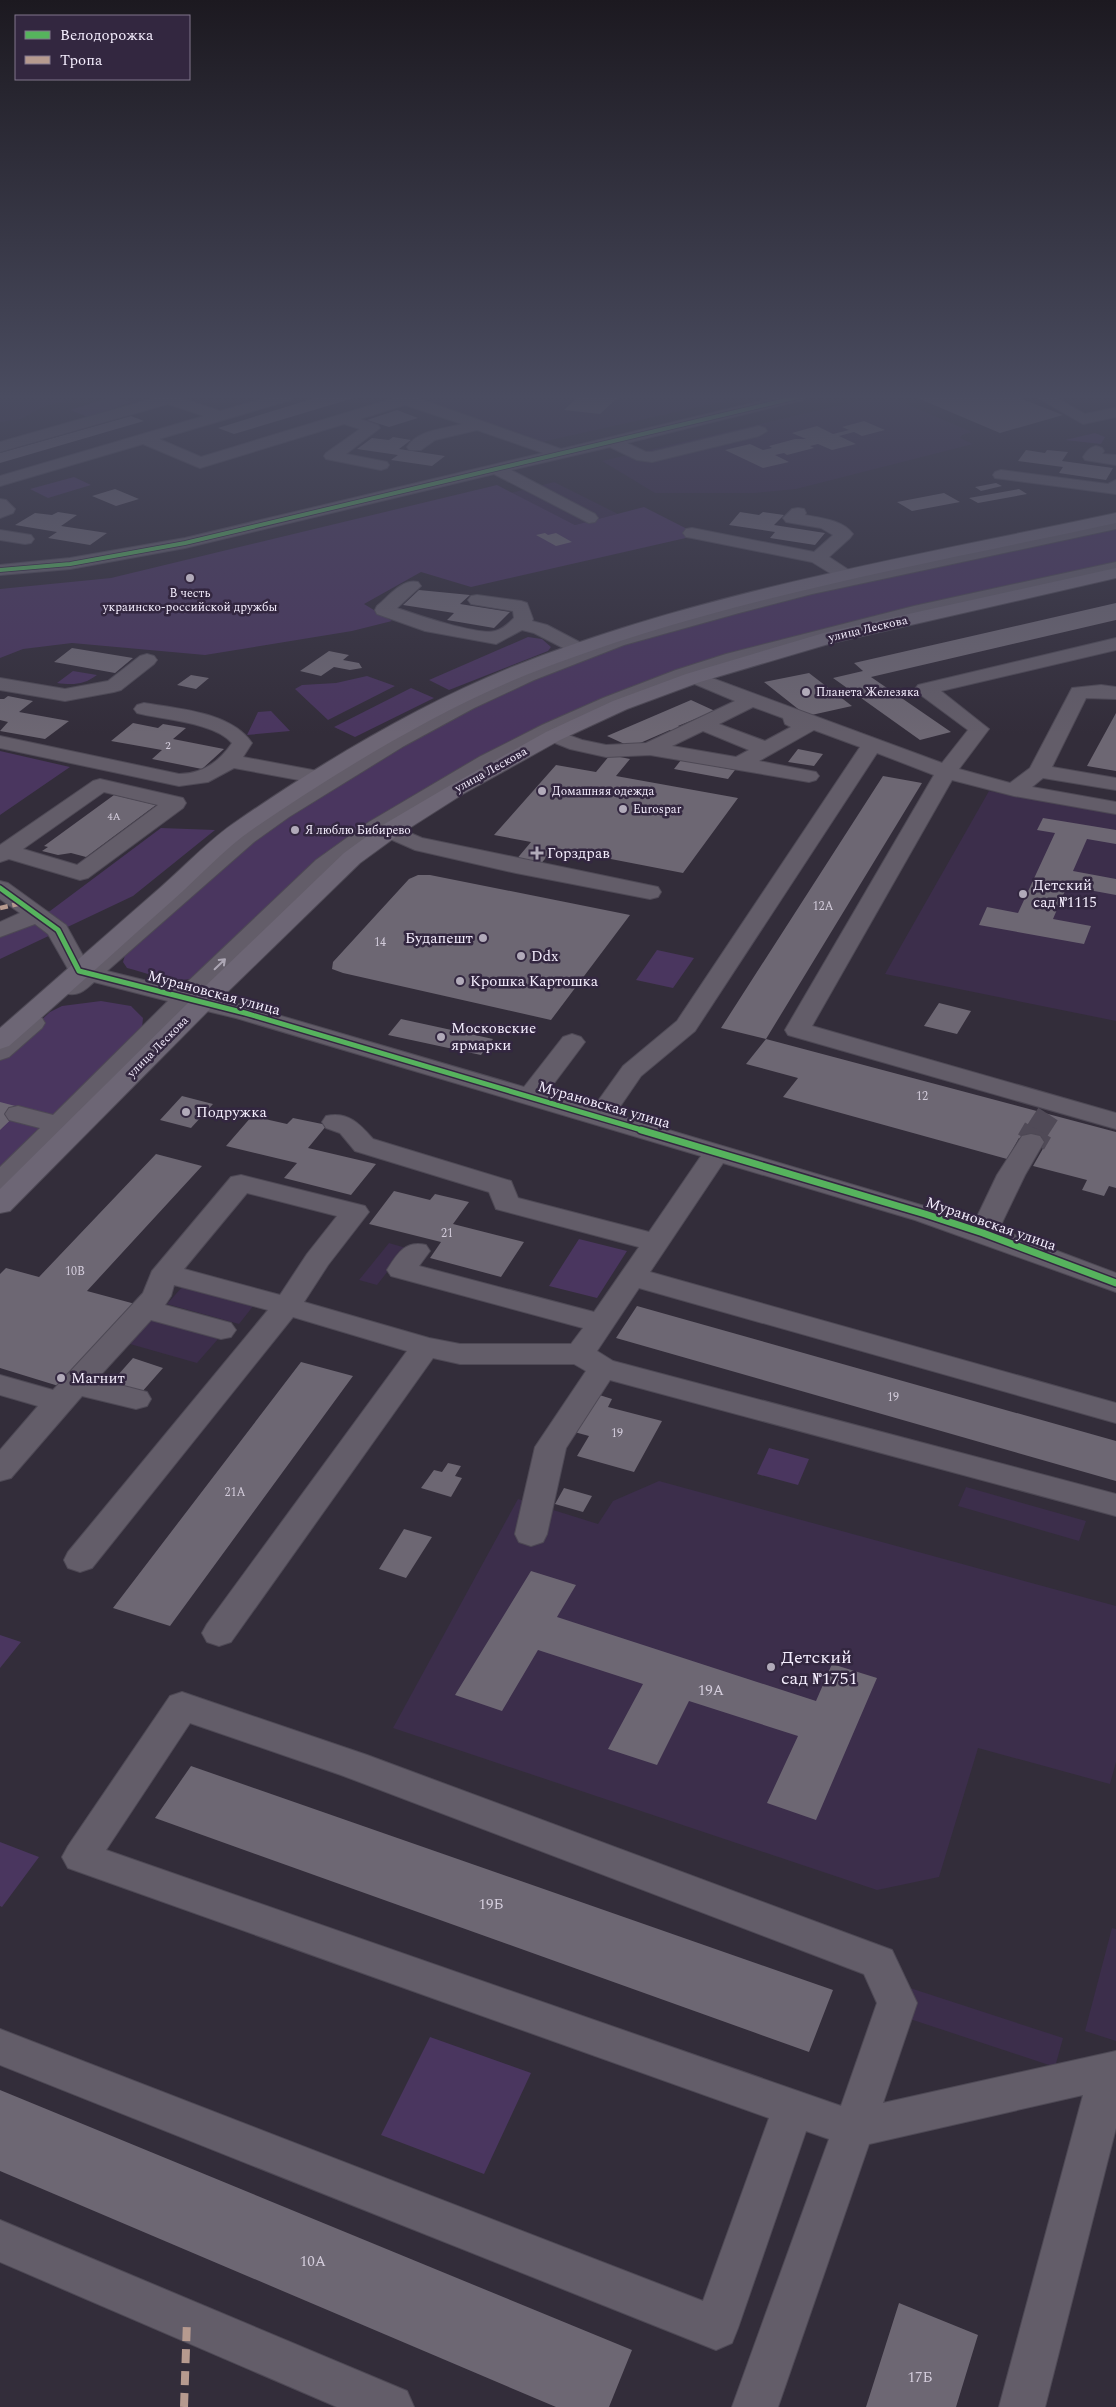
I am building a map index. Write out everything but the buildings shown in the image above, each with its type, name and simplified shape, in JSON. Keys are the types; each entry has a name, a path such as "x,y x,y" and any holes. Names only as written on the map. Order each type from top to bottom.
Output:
{"main road":[{"path":"0,1041 84,972 242,827 368,747 457,700 517,672 579,649 711,608 847,576 1116,518"},
{"name":"улица Лескова","path":"0,1205 67,1126 194,1000 340,869 389,831 456,790 553,736 620,705 693,678 828,638 1116,573"}],"street":[{"path":"0,570 36,569 100,560 176,545 329,509"},
{"path":"573,509 589,518"},
{"path":"798,513 792,518 826,524 844,534 818,558"},
{"path":"0,1052 84,972 246,837 281,812 397,742 467,704 527,676 618,641 732,609 812,589 1116,524"},
{"path":"692,534 818,558 847,576"},
{"path":"0,535 25,539"},
{"name":"улица Лескова","path":"194,1000 316,872 349,846 443,785 549,729 610,702 733,658 904,614 1116,567"},
{"path":"412,586 384,610 432,627 496,638 512,630 524,619 520,607 477,600"},
{"path":"519,624 540,629 579,649"},
{"path":"1116,644 925,689 979,729 946,772 797,1030 1051,1109 1116,1120"},
{"path":"0,684 65,695 114,686 147,660"},
{"path":"693,678 734,702 759,724 789,736"},
{"path":"1014,790 1039,771 1079,692 1101,691 1116,693"},
{"path":"650,749 702,724 734,702"},
{"path":"734,702 807,726 742,762"},
{"path":"734,702 872,745 946,772 1014,790 1116,808"},
{"path":"0,742 192,781 204,779 230,761 241,747 242,743 238,737 204,720 144,709"},
{"path":"702,724 766,749"},
{"path":"680,735 742,762"},
{"path":"553,736 606,751 650,749 742,762 809,776"},
{"path":"600,1117 632,1071 686,1026 872,745"},
{"path":"230,761 318,777"},
{"path":"1039,771 1116,784"},
{"path":"100,784 175,803 80,873 3,853 100,784"},
{"path":"389,831 416,842 498,862 650,892"},
{"path":"0,888 58,930 84,972"},
{"path":"0,930 38,914"},
{"name":"Мурановская улица","path":"84,972 194,1000 717,1152 983,1233 1116,1283"},
{"path":"530,1097 572,1042"},
{"path":"18,1114 67,1126"},
{"path":"335,1122 349,1126 364,1145 501,1186 506,1203 654,1242"},
{"name":"улица Лескова","path":"0,1182 67,1126"},
{"path":"983,1233 1011,1174 1031,1142"},
{"path":"531,1534 551,1447 592,1361 602,1323 654,1242 717,1152"},
{"path":"0,1470 157,1296 162,1276 241,1183 355,1212 317,1260 287,1306 80,1560"},
{"path":"416,1251 401,1270 602,1323"},
{"path":"633,1277 1116,1413"},
{"path":"178,1278 287,1306 426,1347 460,1354 592,1361 1116,1505"},
{"path":"146,1309 221,1330"},
{"path":"219,1633 426,1347"},
{"path":"0,1385 136,1399"},
{"path":"755,2407 853,2129 897,2003 878,1962 354,1765 182,1706 81,1857 793,2110 853,2129 1113,2071 1022,2407"},
{"path":"0,2047 716,2328 793,2110"},
{"path":"0,2241 391,2407"}],"shaded area":[{"path":"396,509 544,509 575,525 635,509 649,509 699,535 471,587 421,572 364,604 392,621 352,631 205,655 72,643 23,649 0,658 0,589 111,578"},
{"path":"544,509 609,509 618,514 575,525"},
{"path":"1116,527 1116,564 857,622 554,722 195,978 178,980 161,978 127,968 123,962 125,955 242,850 337,781 487,698 622,643 812,593"},
{"path":"528,637 542,639 551,647 548,651 449,690 429,680"},
{"path":"73,671 97,675 88,681 78,684 57,683"},
{"path":"367,676 395,686 328,720 295,689 302,685 336,683"},
{"path":"411,688 434,698 355,737 334,727"},
{"path":"271,711 290,731 247,735 258,712"},
{"path":"0,751 70,767 0,815"},
{"name":"Детский сад №1115","path":"989,791 1116,814 1116,1021 885,974"},
{"path":"161,828 215,830 133,896 0,959 0,930 50,911"},
{"path":"657,950 694,958 673,988 636,980"},
{"path":"101,1001 131,1006 143,1018 142,1028 0,1171 0,1058 50,1012 62,1006"},
{"path":"579,1239 627,1251 597,1298 549,1286"},
{"path":"389,1243 406,1248 377,1285 359,1280"},
{"path":"183,1286 254,1305 239,1324 167,1304"},
{"path":"151,1319 218,1339 197,1363 130,1344"},
{"path":"769,1448 809,1459 798,1485 757,1474"},
{"name":"Детский сад №1751","path":"659,1481 1116,1606 1116,1762 1110,1784 978,1748 939,1877 877,1890 393,1728 518,1499 598,1524 613,1501"},
{"path":"966,1487 1086,1521 1079,1541 958,1506"},
{"path":"0,1635 21,1642 0,1668"},
{"path":"0,1842 39,1857 2,1907 0,1906"},
{"path":"1112,1928 1116,1929 1116,2041 1085,2031"},
{"path":"907,1987 1063,2038 1055,2067 898,2015"},
{"path":"430,2037 531,2073 484,2174 381,2135"}],"tunnel":[{"path":"1037,1131 1048,1114"},
{"path":"1031,1142 1038,1130"}],"marked path":[{"path":"0,908 22,903"},
{"path":"184,2407 187,2320"}],"cycle path":[{"path":"0,570 47,567 116,556 185,543 326,509"},
{"path":"0,888 58,930 79,971 245,1013 925,1214 983,1233 1116,1283"}],"place":[{"name":"В честь украинско-российской дружбы","path":"190,578"},
{"name":"Планета Железяка","path":"806,692"},
{"name":"Домашняя одежда","path":"542,791"},
{"name":"Eurospar","path":"623,809"},
{"name":"Я люблю Бибирево","path":"295,830"},
{"name":"Горздрав","path":"537,853"},
{"name":"Детский сад №1115","path":"1023,894"},
{"name":"Будапешт","path":"483,938"},
{"name":"Ddx","path":"521,956"},
{"name":"Крошка Картошка","path":"460,981"},
{"name":"Московские ярмарки","path":"441,1037"},
{"name":"Подружка","path":"186,1112"},
{"name":"Магнит","path":"61,1378"},
{"name":"Детский сад №1751","path":"771,1667"}]}
